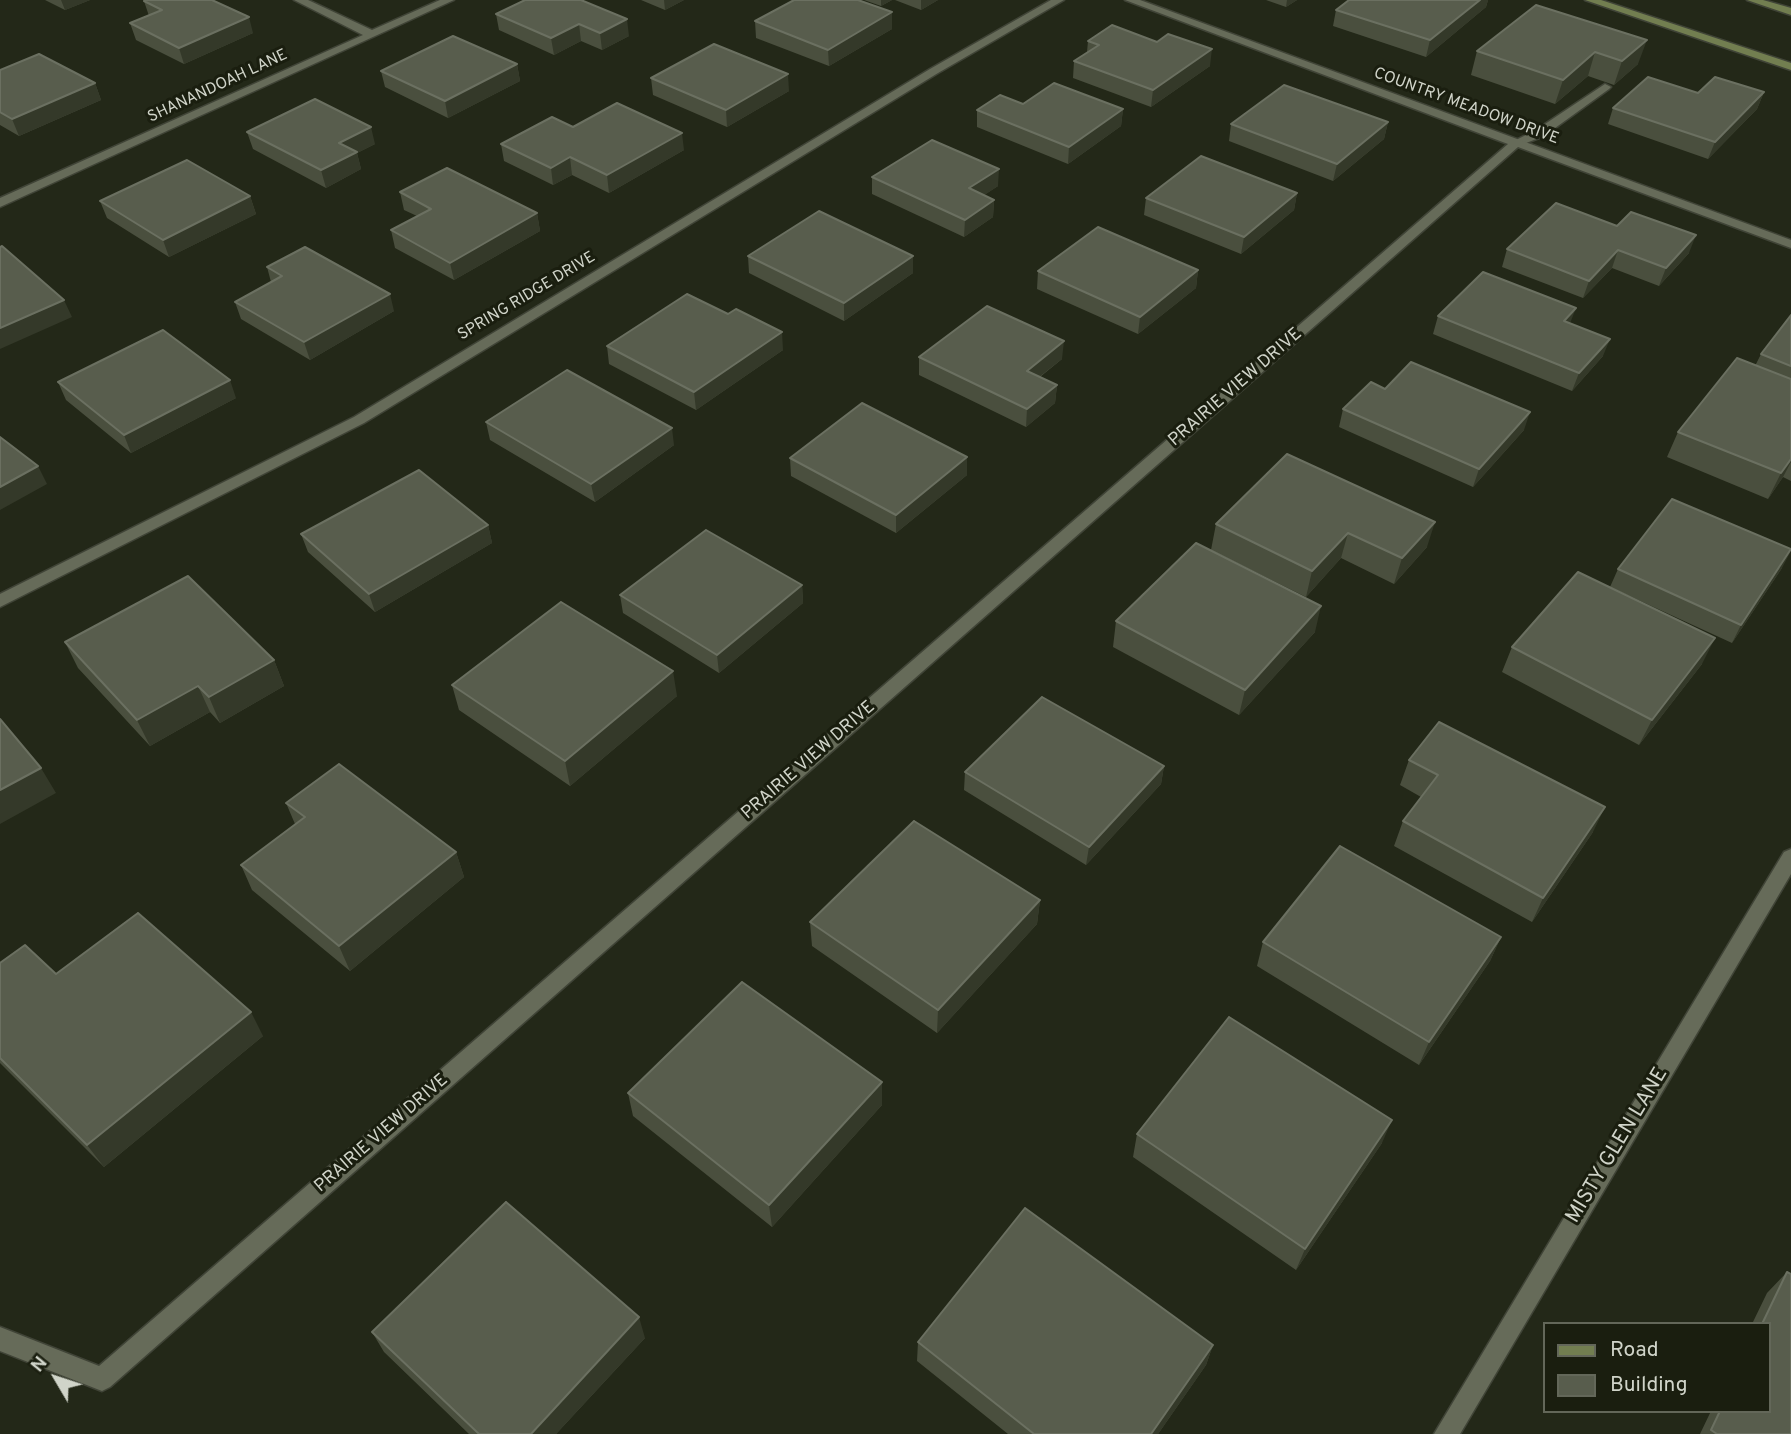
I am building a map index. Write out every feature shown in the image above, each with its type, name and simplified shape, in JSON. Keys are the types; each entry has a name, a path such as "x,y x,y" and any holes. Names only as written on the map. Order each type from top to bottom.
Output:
{"main road":[{"path":"1590,0 1791,67"},
{"path":"1752,0 1791,12"}],"street":[{"path":"299,0 371,34"},
{"name":"SHANANDOAH LANE","path":"0,203 449,0"},
{"name":"SPRING RIDGE DRIVE","path":"0,601 359,420 922,78 1059,0"},
{"name":"COUNTRY MEADOW DRIVE","path":"1130,0 1791,244"},
{"name":"PRAIRIE VIEW DRIVE","path":"0,1339 102,1379 1516,143 1540,133 1605,87"},
{"name":"MISTY GLEN LANE","path":"1446,1434 1791,857"}],"building":[{"path":"212,0 249,17 179,48 130,23 162,10 144,1"},
{"path":"525,0 581,0 627,19 600,33 579,24 551,38 496,14"},
{"path":"794,0 858,0 892,12 828,50 755,21"},
{"path":"1349,0 1480,0 1430,40 1336,10"},
{"path":"1536,5 1647,40 1622,61 1595,52 1563,80 1477,51"},
{"path":"1112,25 1157,42 1168,34 1212,49 1153,90 1074,61 1099,45 1088,41"},
{"path":"453,36 517,64 445,101 381,71"},
{"path":"714,44 788,74 726,110 651,78"},
{"path":"39,54 95,83 12,119 0,112 0,70"},
{"path":"1648,77 1698,93 1715,77 1764,92 1715,142 1613,108"},
{"path":"1054,83 1123,109 1069,147 977,110 1000,95 1023,104"},
{"path":"1284,85 1388,122 1337,164 1231,124"},
{"path":"315,99 371,127 339,143 357,152 321,170 247,132"},
{"path":"617,103 682,133 607,175 570,157 551,168 501,144 552,117 573,127"},
{"path":"932,140 999,169 969,188 994,200 965,220 872,177"},
{"path":"1201,156 1297,193 1244,237 1146,198"},
{"path":"187,160 250,196 163,240 100,201"},
{"path":"447,168 537,213 450,263 391,230 431,209 400,192"},
{"path":"1556,203 1617,226 1631,212 1696,235 1666,268 1618,250 1589,281 1507,249"},
{"path":"819,211 913,256 844,303 748,256"},
{"path":"1098,227 1198,270 1140,317 1038,271"},
{"path":"2,246 64,300 0,328"},
{"path":"305,247 390,294 304,342 235,302 282,276 267,267"},
{"path":"1483,272 1576,308 1564,321 1610,339 1579,373 1438,316"},
{"path":"687,294 728,314 736,309 782,332 694,392 607,346"},
{"path":"987,306 1064,341 1027,371 1057,385 1027,409 919,357"},
{"path":"1791,315 1791,366 1761,354"},
{"path":"163,330 230,380 124,435 58,382"},
{"path":"1737,358 1791,379 1791,459 1781,473 1678,432"},
{"path":"1411,362 1530,412 1479,469 1343,409 1371,382 1385,389"},
{"path":"567,370 672,428 591,484 486,422"},
{"path":"862,403 967,457 896,515 790,458"},
{"path":"0,437 38,466 0,487"},
{"path":"1287,454 1435,522 1402,558 1348,533 1312,571 1216,524"},
{"path":"419,470 488,525 369,594 301,534"},
{"path":"1672,499 1791,549 1741,625 1618,569"},
{"path":"706,530 802,585 717,655 620,595"},
{"path":"1196,543 1321,606 1245,690 1116,621"},
{"path":"1578,572 1715,638 1652,720 1512,647"},
{"path":"188,576 274,660 209,697 198,686 137,720 65,642"},
{"path":"561,602 673,671 565,761 452,685"},
{"path":"1042,697 1164,766 1089,847 965,772"},
{"path":"0,719 41,768 0,790"},
{"path":"1439,722 1605,807 1543,898 1403,821 1438,775 1409,760"},
{"path":"339,764 456,852 339,946 241,865 305,817 286,803"},
{"path":"914,821 1040,900 938,1010 810,922"},
{"path":"1340,846 1501,937 1429,1042 1263,942"},
{"path":"138,913 251,1012 87,1145 0,1058 0,963 25,945 56,974"},
{"path":"742,982 882,1082 769,1205 628,1093"},
{"path":"1229,1017 1392,1120 1305,1249 1137,1134"},
{"path":"506,1202 639,1317 531,1434 479,1434 372,1332"},
{"path":"1025,1208 1213,1345 1151,1434 1034,1434 918,1342"},
{"path":"1787,1272 1791,1274 1791,1434 1717,1434 1711,1430 1719,1413 1770,1413 1770,1322 1763,1322"}]}
